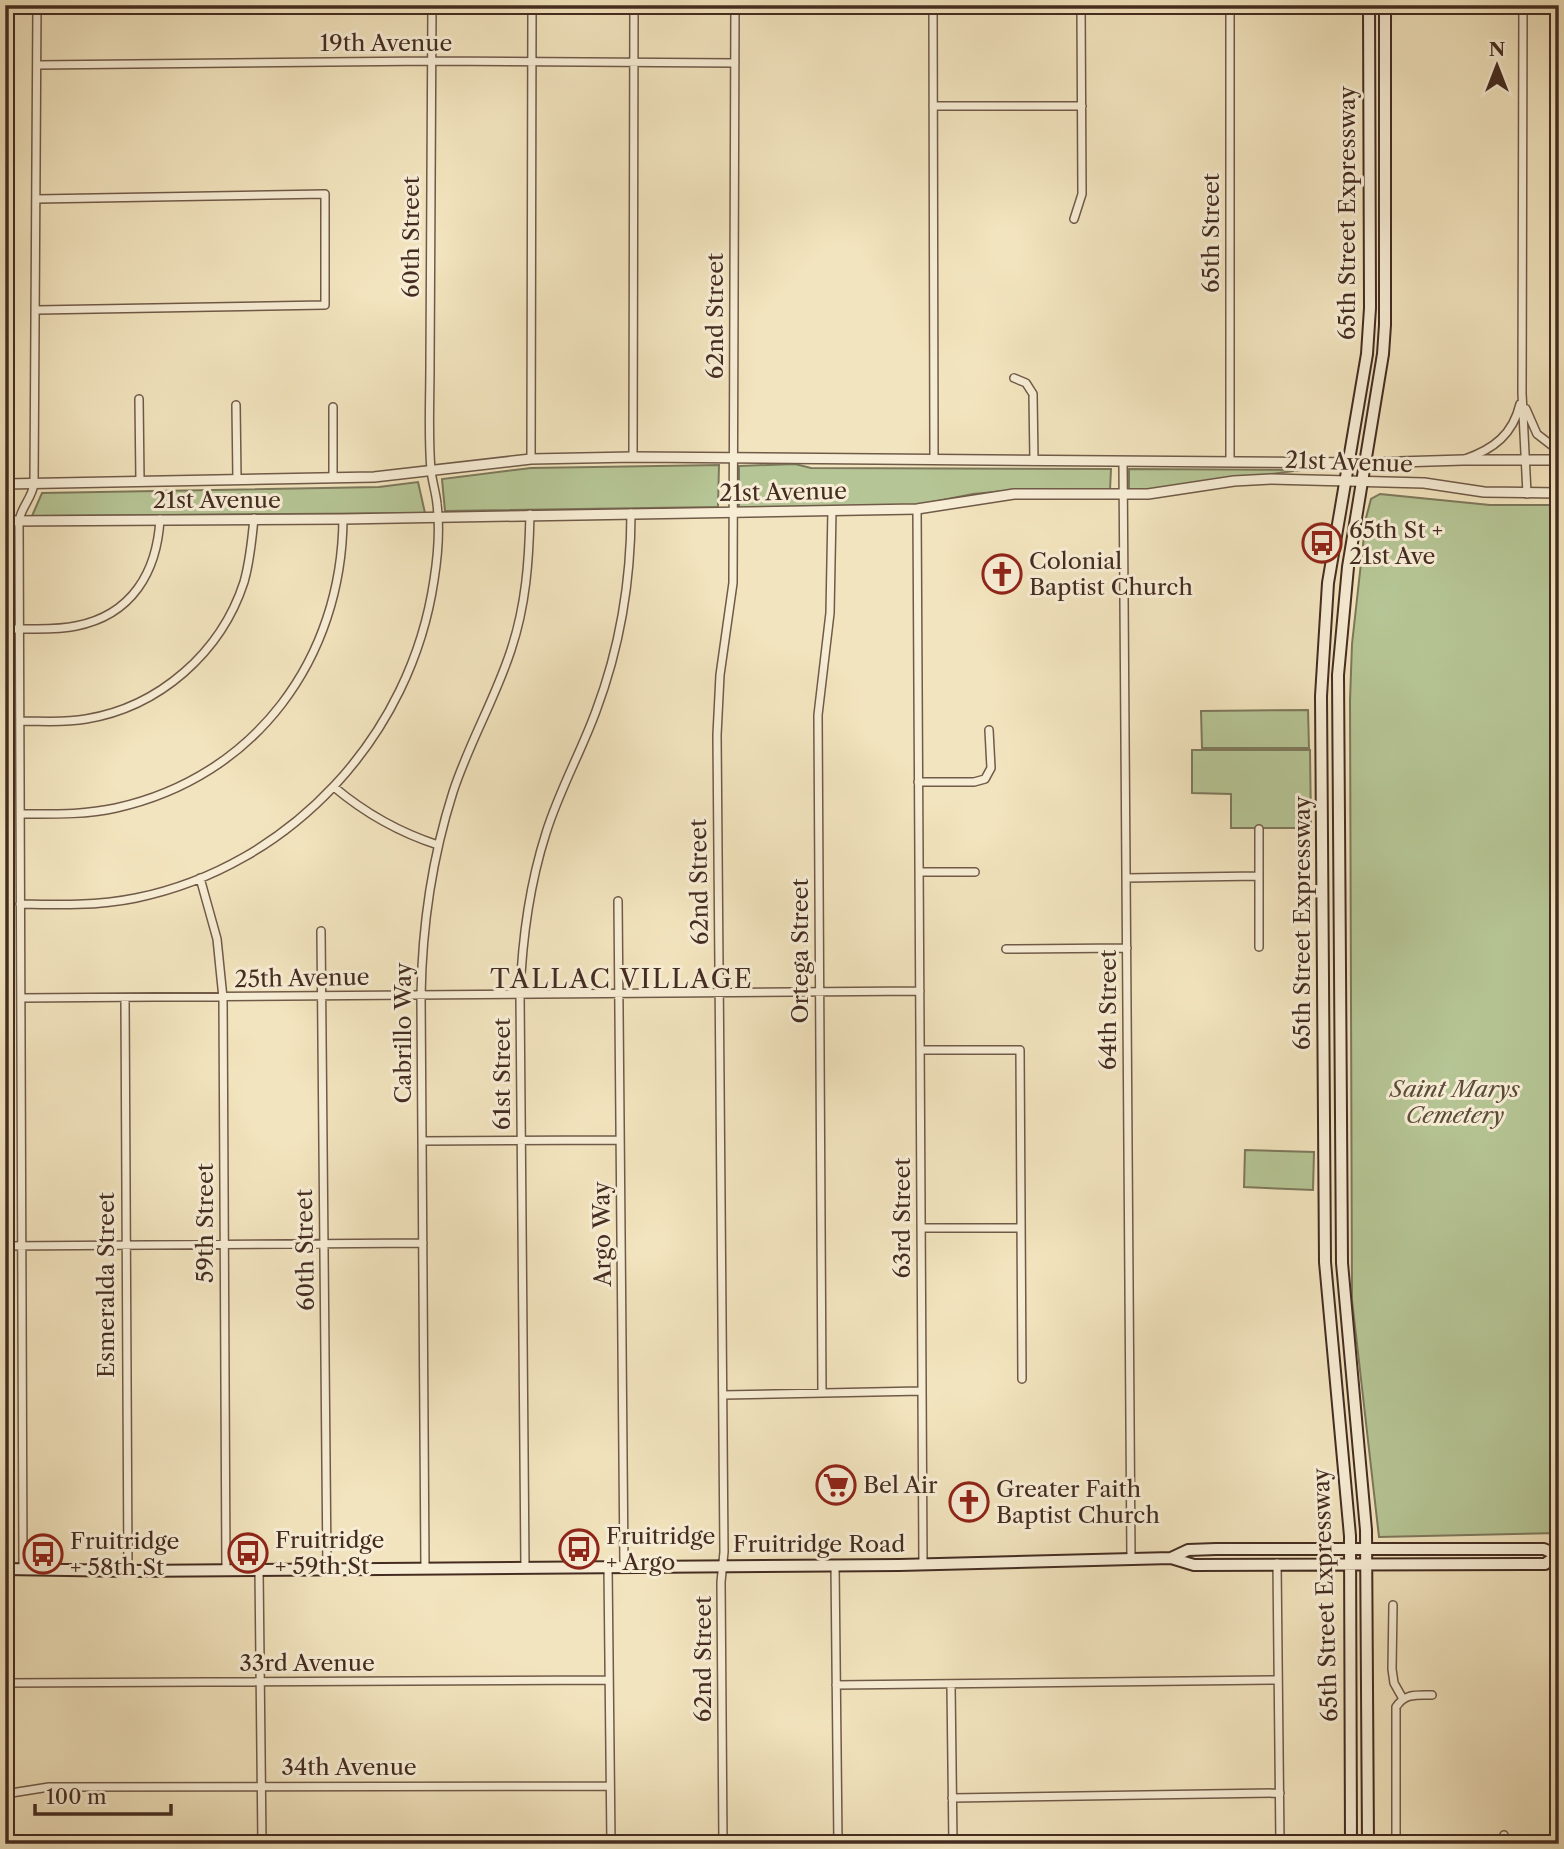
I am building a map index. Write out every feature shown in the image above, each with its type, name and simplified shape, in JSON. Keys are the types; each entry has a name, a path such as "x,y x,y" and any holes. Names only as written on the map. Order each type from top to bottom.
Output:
{"main road":[{"name":"65th Street Expressway","path":"1351,1844 1350,1547 1325,1262 1321,710 1328,583 1367,354 1370,309 1369,5"},
{"name":"65th Street Expressway","path":"1368,1844 1367,1563 1342,1263 1338,675 1348,568 1383,354 1385,5"},
{"name":"Fruitridge Road","path":"1171,1558 1188,1550 1350,1547 1544,1549 1558,1556"},
{"name":"Fruitridge Road","path":"5,1569 327,1570 923,1564 1130,1558 1171,1558 1194,1565 1545,1564 1558,1556"}],"street":[{"path":"23,1569 19,521 21,512 33,493 34,483 37,5"},
{"name":"60th Street","path":"20,904 103,904 155,893 200,878 241,859 270,842 334,787 372,739 399,693 421,638 434,579 438,517 431,470 432,5"},
{"path":"531,459 532,5"},
{"path":"633,457 634,5"},
{"name":"62nd Street","path":"723,1844 723,1395 717,706 733,583 735,5"},
{"path":"933,5 934,460"},
{"path":"1074,219 1082,194 1081,5"},
{"name":"65th Street","path":"1230,5 1230,461"},
{"path":"1523,5 1522,393 1527,494"},
{"name":"19th Avenue","path":"37,65 431,61 735,63"},
{"path":"933,106 1082,106"},
{"path":"37,199 325,194 325,304 37,310"},
{"path":"1014,379 1027,383 1033,394 1034,461"},
{"path":"1522,393 1533,426 1545,442 1559,451"},
{"path":"1463,460 1489,449 1506,435 1518,412 1522,393"},
{"name":"21st Avenue","path":"139,399 140,481"},
{"path":"236,405 237,479"},
{"path":"332,407 333,478"},
{"name":"21st Avenue","path":"5,484 374,477 531,459 633,457 1348,463 1559,460"},
{"name":"64th Street","path":"1123,461 1130,1558"},
{"name":"21st Avenue","path":"5,521 343,519 917,509 1014,494 1124,495 1175,492 1234,481 1271,479 1424,483 1484,492 1559,494"},
{"name":"63rd Street","path":"917,509 923,1564"},
{"name":"Ortega Street","path":"822,1393 818,715 830,613 832,510"},
{"name":"61st Street","path":"525,1568 520,995 523,940 536,867 559,797 597,708 620,631 631,552 631,513"},
{"name":"Cabrillo Way","path":"425,1569 421,996 427,909 438,845 464,761 517,633 527,584 530,514"},
{"path":"5,629 75,627 116,610 134,593 150,569 159,541 160,519"},
{"path":"21,721 61,722 104,715 152,696 186,671 212,643 235,605 248,565 254,519"},
{"path":"21,814 92,812 141,801 210,769 250,738 287,697 304,671 324,630 339,577 343,552 343,519"},
{"path":"918,782 974,782 985,779 991,768 989,730"},
{"path":"334,787 373,817 411,836 438,845"},
{"path":"1259,829 1259,947"},
{"path":"919,872 975,872"},
{"path":"1126,878 1259,876"},
{"name":"59th Street","path":"200,878 217,939 223,998 226,1570"},
{"name":"Argo Way","path":"618,901 624,1567"},
{"name":"60th Street","path":"321,931 327,1570"},
{"path":"1006,949 1127,948"},
{"name":"25th Avenue","path":"21,999 920,991"},
{"name":"Esmeralda Street","path":"125,999 128,1571"},
{"path":"920,1050 1020,1050 1022,1379"},
{"path":"422,1141 620,1140"},
{"path":"921,1228 1021,1228"},
{"path":"5,1246 423,1243"},
{"path":"723,1395 922,1391"},
{"path":"1277,1563 1280,1844"},
{"path":"835,1565 838,1844"},
{"path":"608,1567 611,1844"},
{"path":"259,1570 262,1844"},
{"path":"1393,1605 1392,1669 1394,1683 1403,1699"},
{"path":"836,1685 1278,1679"},
{"name":"33rd Avenue","path":"5,1683 609,1680"},
{"path":"951,1685 953,1844"},
{"path":"1396,1844 1396,1707 1411,1695 1432,1695"},
{"name":"34th Avenue","path":"5,1794 49,1787 610,1786"},
{"path":"952,1798 1280,1793"}],"green space":[{"path":"795,464 811,468 1111,469 1110,490 1015,490 973,494 917,505 739,509 739,466"},
{"path":"719,465 718,507 445,511 442,479 531,468"},
{"path":"1129,469 1301,470 1150,491 1129,491"},
{"path":"418,482 425,513 32,516 42,493 379,487"},
{"name":"Saint Marys Cemetery","path":"1380,494 1490,505 1559,505 1559,1533 1379,1537 1352,1300 1350,700 1352,644 1366,518 1371,499"},
{"path":"1308,710 1309,748 1202,748 1201,711"},
{"path":"1192,750 1310,750 1311,828 1231,828 1231,794 1192,793"},
{"path":"1245,1150 1314,1152 1313,1190 1244,1187"}],"place":[{"name":"65th St + 21st Ave","path":"1322,543"},
{"name":"Colonial Baptist Church","path":"1002,574"},
{"name":"Bel Air","path":"836,1485"},
{"name":"Greater Faith Baptist Church","path":"969,1502"},
{"name":"Fruitridge + Argo","path":"579,1549"},
{"name":"Fruitridge + 59th St","path":"248,1553"},
{"name":"Fruitridge + 58th St","path":"43,1554"}],"district":[{"name":"TALLAC VILLAGE","path":"622,979"}]}
